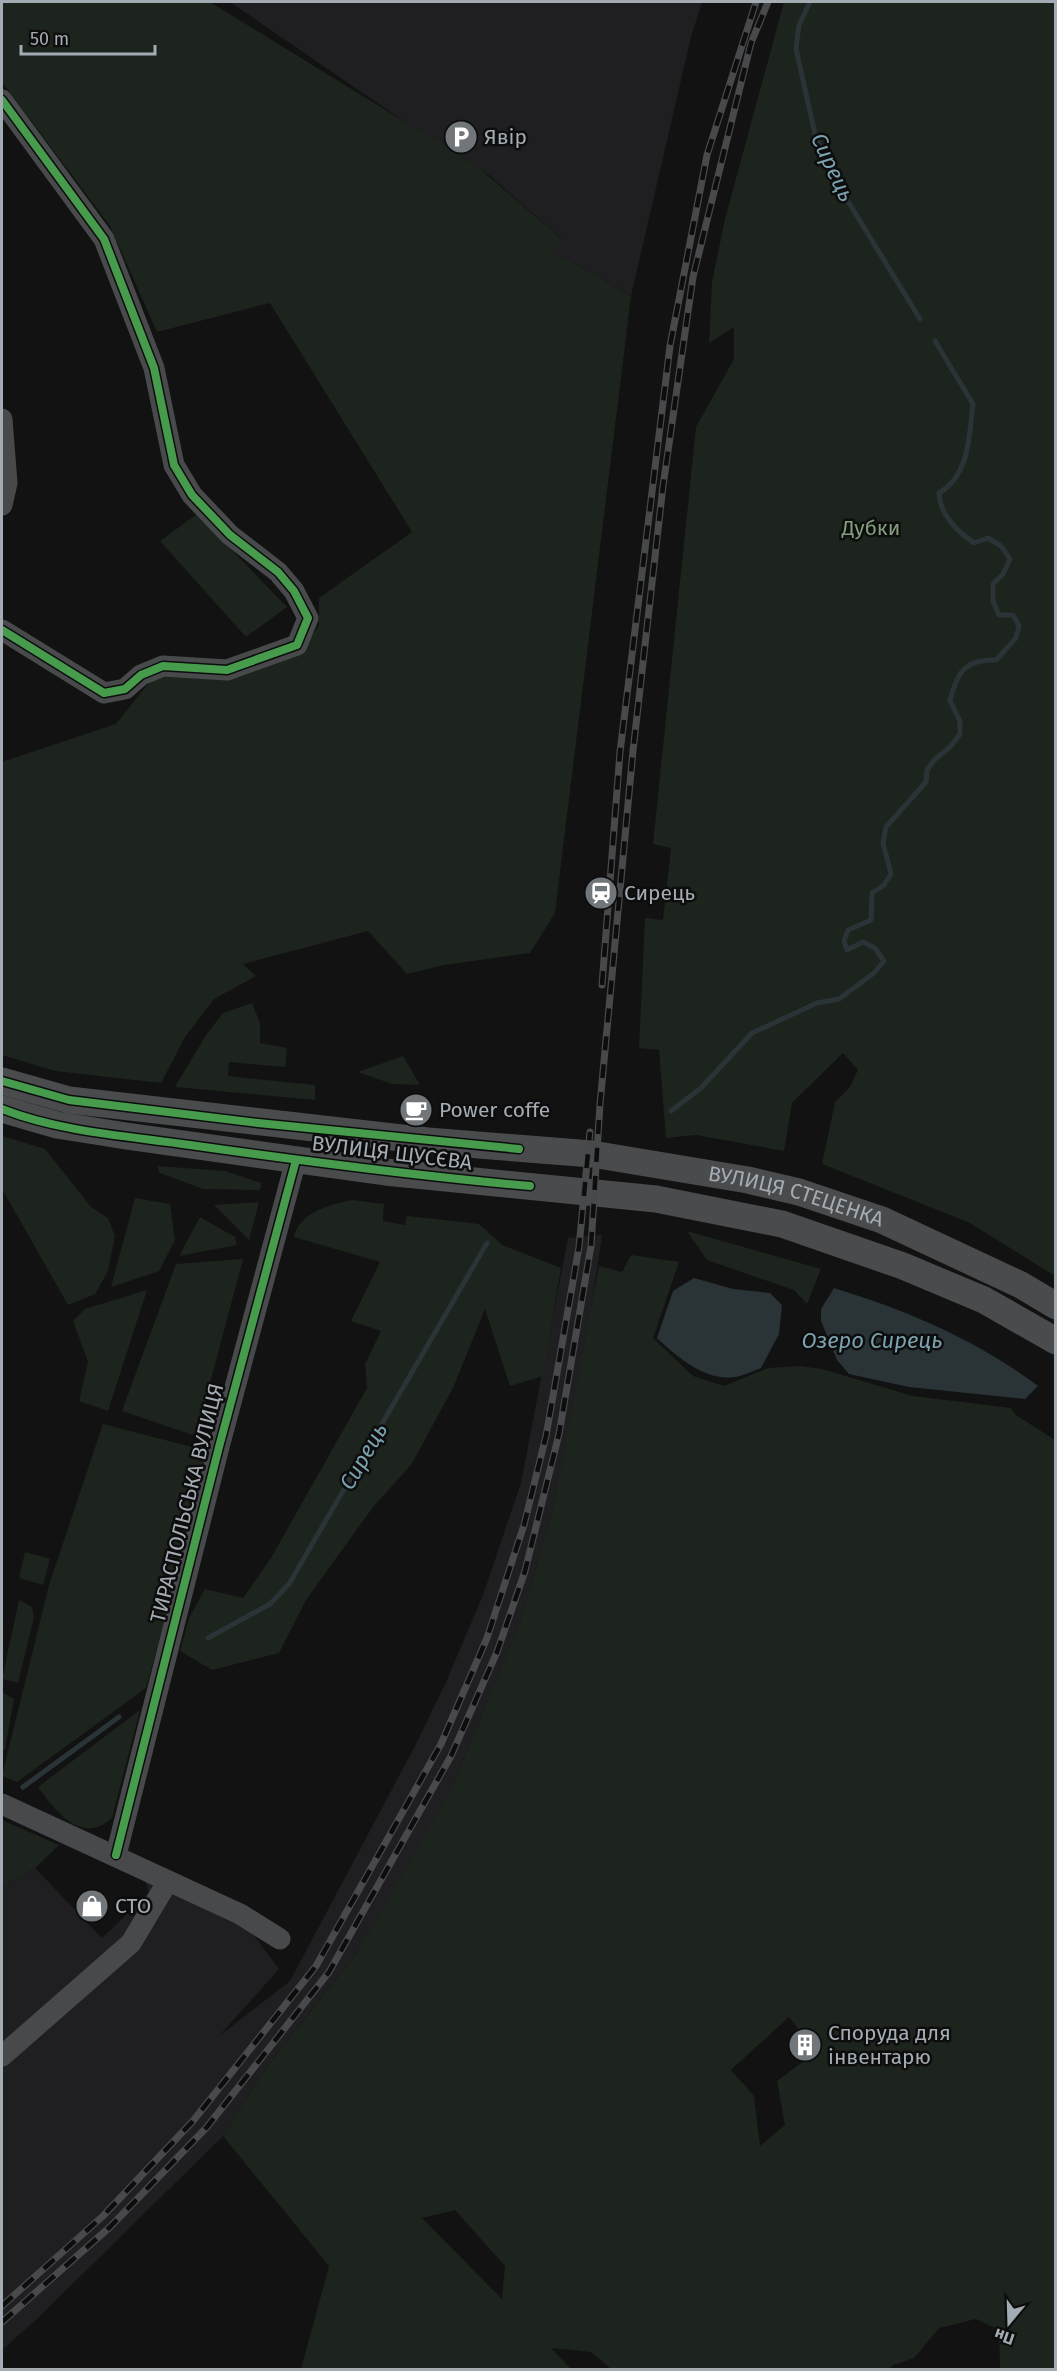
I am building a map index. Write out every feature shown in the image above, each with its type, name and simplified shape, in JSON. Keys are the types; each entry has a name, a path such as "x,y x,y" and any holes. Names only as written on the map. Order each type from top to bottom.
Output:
{"main road":[{"name":"ВУЛИЦЯ ЩУСЄВА","path":"2,1081 69,1100 304,1128 519,1149"},
{"name":"ВУЛИЦЯ ЩУСЄВА","path":"2,1109 57,1125 296,1160 530,1186"},
{"name":"ВУЛИЦЯ СТЕЦЕНКА","path":"519,1149 592,1154 658,1163 799,1192 882,1220 922,1237 1021,1284 1056,1306"},
{"name":"ВУЛИЦЯ СТЕЦЕНКА","path":"530,1186 656,1199 782,1224 903,1266 984,1300 1056,1341"}],"street":[{"path":"2,100 104,239 154,368 174,465 192,495 230,535 278,572 294,591 308,618 297,645 227,670 163,666 141,675 125,689 104,693 2,630"},
{"path":"2,419 7,483 2,505"},
{"name":"ТИРАСПОЛЬСЬКА ВУЛИЦЯ","path":"116,1855 219,1447 296,1160"},
{"path":"2,1804 240,1914 280,1939"},
{"path":"2,2056 131,1943 168,1881"}],"shaded area":[{"path":"230,2 702,2 691,37 631,296 567,259 551,254 562,239 489,175 408,124"},
{"path":"602,1235 588,1332 553,1508 522,1617 451,1790 433,1825 357,1953 266,2068 223,2136 38,2318 2,2350 2,1887 35,1868 102,1938 149,1893 143,1872 247,1926 279,1969 219,2036 290,1981 416,1744 446,1682 483,1595 521,1483 568,1238"}],"green space":[{"path":"2,2 210,2 478,167 563,240 552,254 567,259 631,296 555,913 530,953 444,965 407,974 368,931 243,964 256,976 214,999 185,1037 161,1083 55,1071 2,1055 2,762 116,724 154,676 304,648 319,625 319,598 412,532 270,303 157,332 110,226 2,82"},
{"name":"Дубки","path":"784,2 1055,2 1055,1276 970,1223 822,1164 835,1102 850,1087 858,1070 843,1053 792,1103 784,1151 696,1135 666,1138 659,1050 639,1048 645,918 663,920 671,848 653,844 696,427 734,359 734,327 709,343 712,282 725,219"},
{"path":"197,514 287,607 246,637 160,541"},
{"path":"252,1003 260,1023 260,1043 287,1048 285,1067 229,1062 228,1076 315,1085 315,1100 175,1087 206,1035 223,1013"},
{"path":"403,1056 420,1085 392,1084 358,1072"},
{"path":"2,1136 45,1149 91,1207 108,1218 115,1236 108,1271 95,1294 68,1305 2,1189"},
{"path":"157,1166 225,1171 261,1183 261,1187 259,1190 203,1189 160,1173"},
{"path":"135,1198 170,1204 175,1240 159,1271 111,1287"},
{"path":"352,1200 384,1204 383,1221 405,1225 407,1216 479,1224 502,1245 561,1268 543,1376 510,1386 485,1309 453,1388 411,1465 373,1507 306,1600 279,1653 212,1670 180,1651 189,1618 205,1589 243,1598 271,1558 367,1388 365,1364 381,1331 351,1321 380,1262 294,1237 302,1222 309,1216 325,1207"},
{"path":"259,1202 249,1240 214,1205"},
{"path":"200,1217 235,1237 237,1245 179,1256"},
{"path":"687,1231 821,1269 807,1304 794,1290 707,1260"},
{"path":"631,1255 679,1262 653,1338 693,1376 724,1386 768,1368 800,1366 822,1369 913,1396 1011,1408 1016,1415 1055,1440 1055,2369 1000,2369 999,2330 976,2319 939,2328 914,2358 893,2365 889,2369 611,2369 591,2352 551,2348 571,2369 301,2369 329,2266 223,2136 266,2068 357,1953 451,1790 522,1617 553,1508 599,1266 622,1272","holes":["789,2017 816,2052 777,2081 785,2125 760,2146 754,2096 731,2070","455,2210 505,2266 502,2299 422,2218"]},
{"path":"243,1259 196,1436 122,1411 176,1264"},
{"path":"147,1290 108,1411 79,1401 88,1362 73,1321 85,1309"},
{"path":"103,1424 196,1448 208,1464 146,1688 17,1782 2,1776 49,1585"},
{"path":"25,1552 50,1559 43,1585 19,1578"},
{"path":"19,1600 32,1607 34,1617 18,1683 2,1679"},
{"path":"2,1692 14,1699 5,1749 2,1752"},
{"path":"140,1710 112,1818 101,1826 90,1828 80,1827 70,1822 61,1815 38,1787"},
{"path":"2,1820 59,1845 35,1868 2,1887"}],"water":[{"name":"Озеро Сирець","path":"694,1278 733,1289 770,1293 782,1305 779,1334 761,1368 735,1377 713,1376 682,1360 657,1338 673,1291"},
{"name":"Озеро Сирець","path":"834,1288 888,1306 965,1340 1038,1386 1025,1399 909,1387 849,1374 837,1360 821,1321 821,1309"}],"waterway":[{"name":"Сирець","path":"810,2 799,25 796,49 815,134 830,172 920,319"},
{"name":"Сирець","path":"671,1111 701,1088 752,1033 817,1003 839,999 874,973 884,961 875,948 863,942 847,950 844,941 848,930 871,920 872,893 884,885 891,874 883,843 886,827 926,782 927,770 934,760 951,746 960,734 960,721 950,701 959,675 964,669 977,662 996,660 1016,638 1019,626 1013,615 999,615 993,601 993,584 1003,574 1010,559 1001,546 988,538 974,543 967,538 950,521 940,501 939,493 957,476 962,465 969,441 973,404 935,341"},
{"name":"Сирець","path":"208,1638 270,1604 289,1584 487,1243"},
{"name":"Сирець","path":"23,1787 119,1717"}],"railway":[{"path":"602,985 620,752 670,346 707,155 756,2"},
{"path":"2,2322 110,2227 207,2127 329,1972 451,1756 497,1652 525,1571 559,1434 591,1246 600,1104 633,751 663,486 693,277 751,43 768,2"},
{"path":"2,2306 103,2216 193,2121 316,1966 441,1744 487,1638 524,1525 546,1436 579,1247 590,1132"}],"cycle path":[{"path":"2,100 104,239 154,368 174,465 192,495 230,535 278,572 294,591 308,618 297,645 227,670 163,666 141,675 125,689 104,693 2,630"},
{"path":"2,1081 69,1100 258,1123 519,1149"},
{"path":"2,1109 47,1123 94,1132 360,1168 530,1186"},
{"path":"116,1855 219,1447 296,1160"}],"place":[{"name":"Явір","path":"461,137"},
{"name":"Сирець","path":"601,893"},
{"name":"Power coffe","path":"416,1110"},
{"name":"СТО","path":"92,1906"},
{"name":"Споруда для інвентарю","path":"805,2045"}]}
